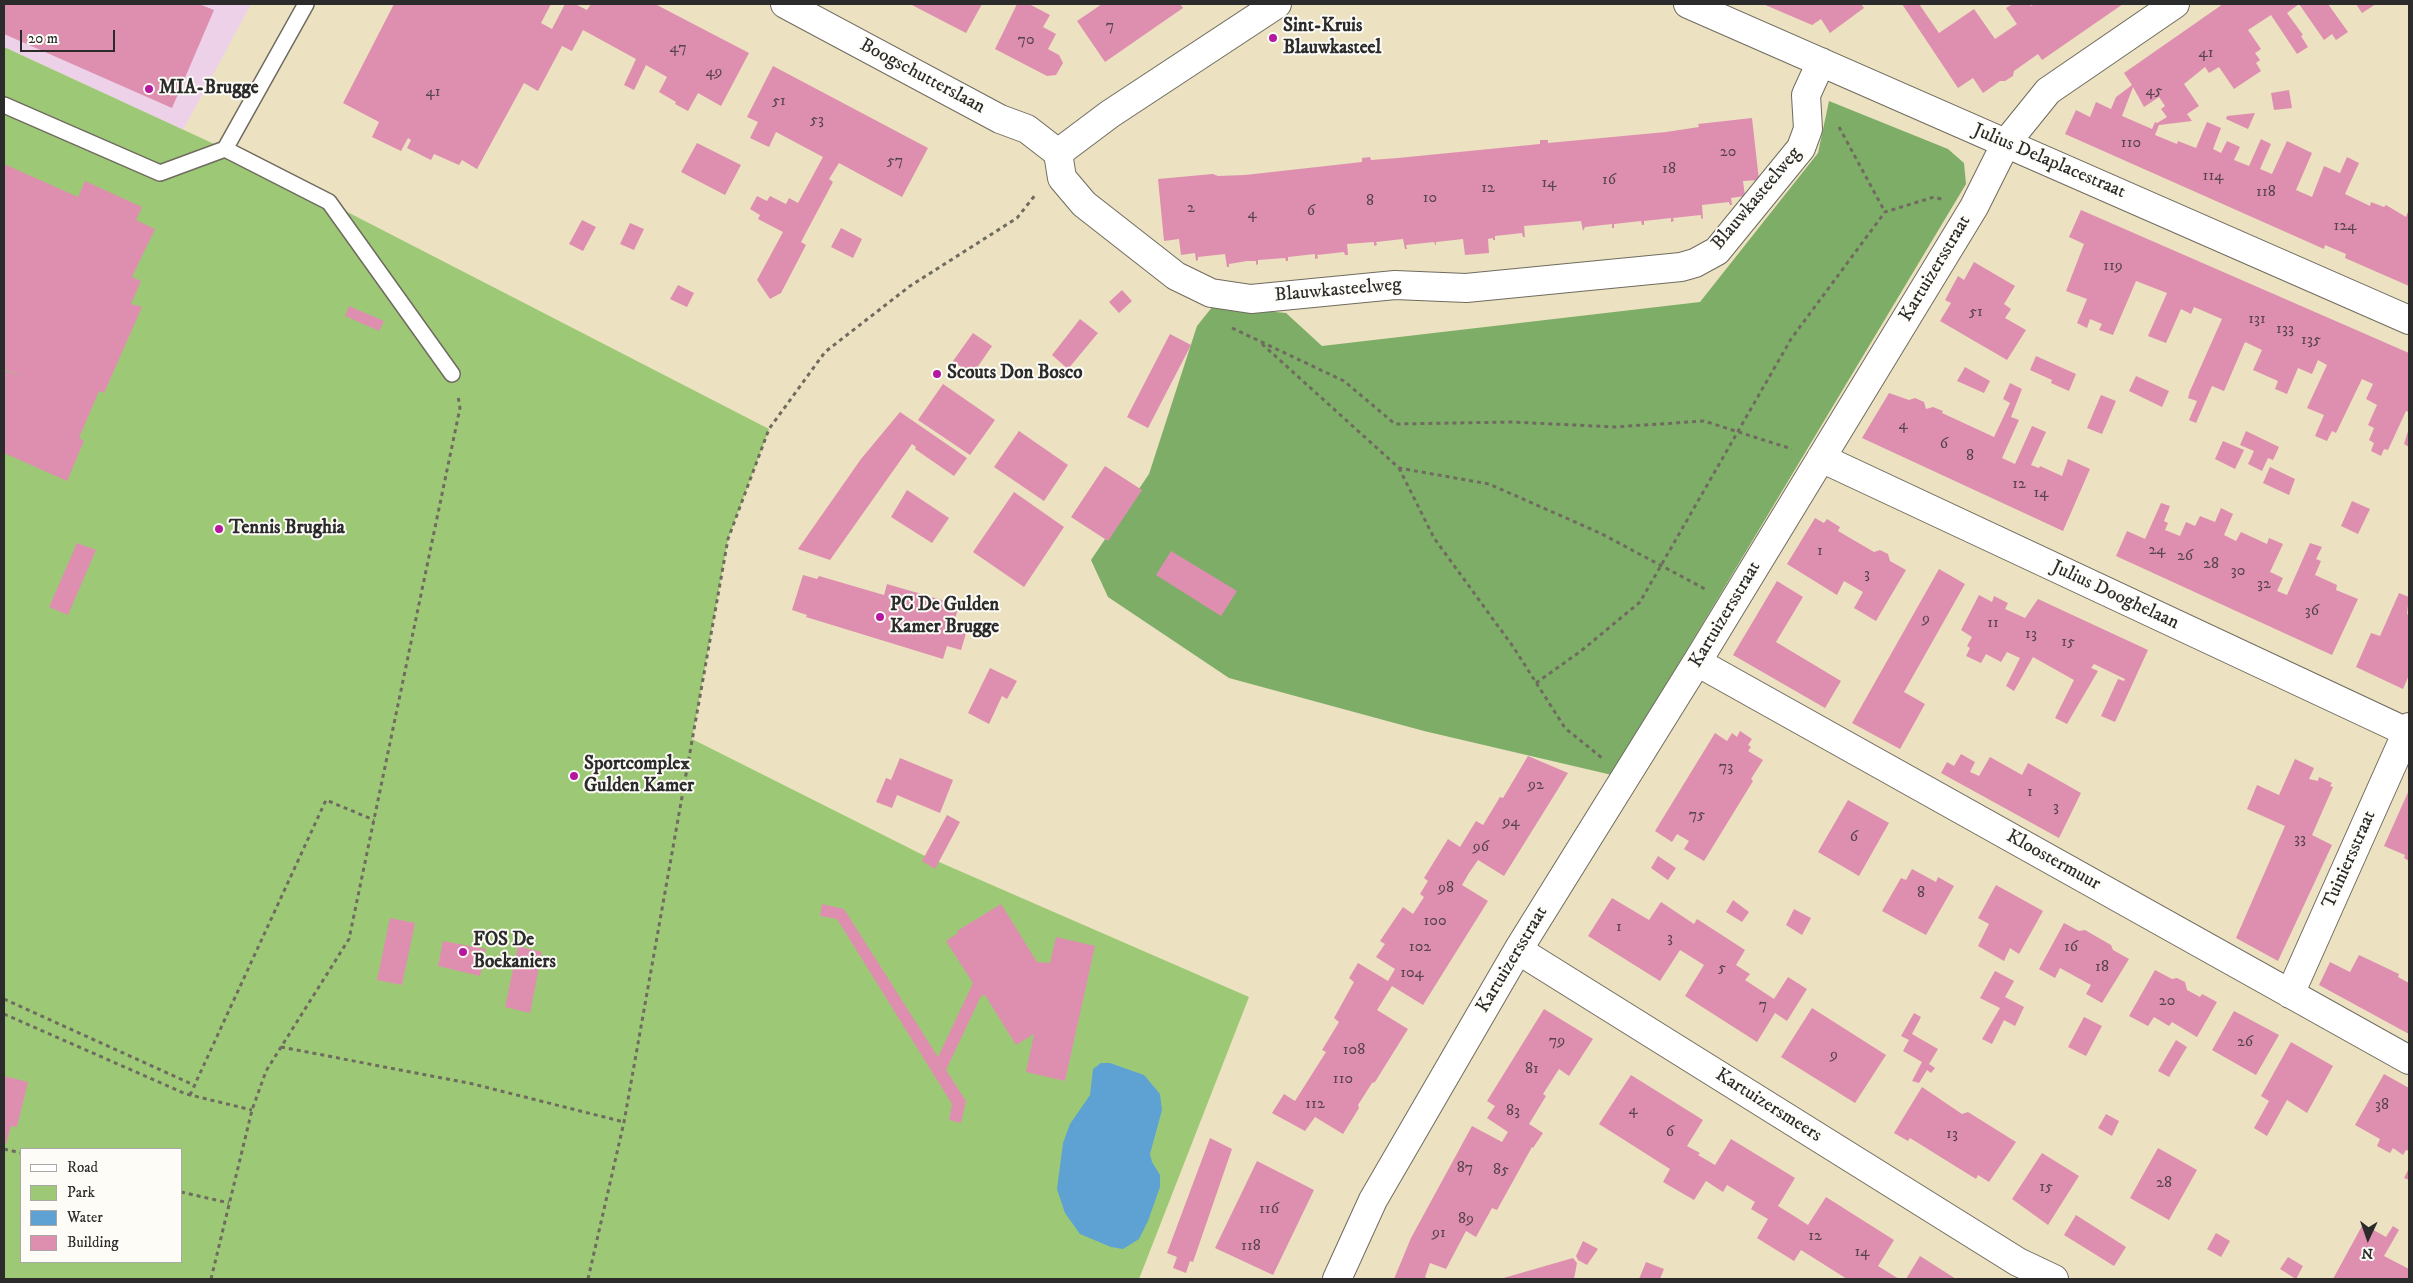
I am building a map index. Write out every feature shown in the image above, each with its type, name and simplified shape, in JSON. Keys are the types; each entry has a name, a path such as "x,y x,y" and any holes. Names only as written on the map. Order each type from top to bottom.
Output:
{"street":[{"name":"Boogschutterslaan","path":"785,4 1000,119 1026,129 1058,152"},
{"path":"1058,152 1110,114 1277,4"},
{"name":"Julius Delaplacestraat","path":"1688,4 2409,320"},
{"name":"Kartuizersstraat","path":"1337,1279 1373,1200 1518,950 1697,662 1974,207 2006,143 2048,91 2175,4"},
{"name":"Blauwkasteelweg","path":"1058,152 1062,178 1084,204 1176,276 1211,293 1251,299 1395,285 1466,288 1682,267 1695,263 1717,251 1802,148 1808,129 1806,95 1821,62"},
{"name":"Julius Dooghelaan","path":"1821,458 2408,730"},
{"name":"Kloostermuur","path":"1697,662 2409,1060"},
{"name":"Tuiniersstraat","path":"2290,994 2408,730"},
{"name":"Kartuizersmeers","path":"1518,950 2020,1270 2054,1279"}],"lane":[{"path":"4,105 160,173 225,149 306,4"},
{"path":"225,149 329,202 452,374"}],"path":[{"path":"1806,95 1841,129 1885,212"},
{"path":"588,1279 624,1122 728,539 769,429 825,352 910,286 1018,218 1036,194 1058,152"},
{"path":"1036,194 1044,200"},
{"path":"1536,683 1581,651 1640,602 1792,339 1885,212 1934,197 1974,207"},
{"path":"1231,328 1344,381 1395,424 1512,422 1615,427 1704,421 1821,458"},
{"path":"1258,340 1399,468 1434,538 1514,648 1565,728 1625,777"},
{"path":"211,1279 252,1110 266,1071 349,938 460,408 452,374"},
{"path":"1399,468 1489,484 1600,534 1733,603"},
{"path":"190,1095 196,1086 326,800 374,820"},
{"path":"4,999 196,1086"},
{"path":"4,1014 190,1095 252,1110"},
{"path":"281,1047 474,1084 624,1122"},
{"path":"4,1149 20,1153"},
{"path":"182,1192 230,1203"}],"shaded area":[{"name":"MIA-Brugge","path":"4,4 251,4 183,130 4,47"}],"green space":[{"name":"Sportcomplex Gulden Kamer","path":"4,47 225,149 769,429 728,539 692,739 923,855 1249,997 1139,1279 4,1279"},
{"path":"1829,101 1948,149 1964,163 1966,184 1612,775 1424,731 1229,678 1108,597 1091,560 1149,474 1197,326 1213,306 1286,313 1322,346 1700,302 1818,153"}],"water":[{"path":"1101,1063 1110,1063 1144,1075 1160,1094 1162,1110 1150,1154 1152,1162 1160,1175 1160,1187 1148,1221 1139,1239 1123,1249 1111,1247 1080,1234 1065,1213 1057,1189 1063,1143 1070,1124 1090,1095 1093,1069"}],"building":[{"name":"MIA-Brugge","path":"4,4 199,4 214,10 172,108 4,34"},
{"path":"394,4 551,4 541,23 552,29 565,4 575,4 587,10 591,4 655,4 749,53 721,106 698,93 688,111 659,92 667,77 646,65 634,90 624,85 636,59 583,30 572,51 562,46 538,91 524,83 477,169 462,160 459,165 434,154 431,160 407,148 411,140 408,138 401,151 372,137 379,122 343,103"},
{"path":"910,4 982,4 966,33"},
{"path":"1017,4 1029,4 1050,15 1043,27 1056,34 1048,49 1059,55 1063,63 1056,75 1047,76 995,49"},
{"path":"1102,4 1180,4 1183,8 1105,62 1077,21"},
{"path":"1763,4 1861,4 1864,8 1830,33 1821,19 1812,25"},
{"path":"1902,4 1919,4 1939,33 1974,9 1995,39 2017,24 2006,8 2013,4 2030,4 2031,6 2035,4 2123,4 2042,60 2038,54 2014,71 2013,76 2005,81 2000,81 1983,93 1973,78 1958,88"},
{"path":"2223,4 2299,4 2287,13 2303,35 2301,36 2308,47 2297,54 2271,15 2248,30 2261,49 2255,53 2260,60 2256,63 2261,71 2234,89 2219,67 2209,73 2205,67 2184,84 2199,106 2187,114 2192,121 2159,125 2155,135 2177,144 2178,141 2196,148 2207,122 2221,128 2213,149 2221,153 2227,141 2240,147 2234,160 2249,166 2261,139 2271,144 2260,169 2272,174 2287,141 2312,153 2296,190 2312,197 2324,166 2340,173 2347,157 2359,163 2345,194 2370,206 2371,202 2384,207 2386,205 2406,217 2409,209 2409,286 2345,258 2346,254 2325,245 2324,249 2065,134 2076,110 2090,117 2096,102 2111,109 2116,97 2132,85 2124,73","holes":["2133,87 2144,107 2159,97 2165,106 2161,109 2167,117 2157,123 2155,122 2152,129 2122,116"]},
{"path":"2299,4 2328,4 2348,32 2336,40 2332,34 2324,40"},
{"path":"2356,4 2376,4 2362,13"},
{"path":"773,66 928,148 902,197 839,163 829,179 833,182 801,242 806,245 781,293 770,299 757,280 783,232 758,219 760,215 750,209 757,196 767,201 770,196 786,204 789,198 798,203 823,157 776,132 769,147 750,138 758,122 747,117"},
{"path":"2289,90 2292,108 2274,110 2271,93"},
{"path":"2255,113 2248,129 2226,119 2227,116"},
{"path":"1752,118 1759,180 1743,181 1745,196 1731,198 1732,205 1729,202 1702,205 1703,219 1701,215 1673,218 1674,221 1671,222 1671,218 1644,221 1644,225 1642,225 1641,221 1614,224 1614,228 1612,228 1612,224 1585,227 1583,231 1581,221 1524,226 1525,237 1523,237 1522,233 1495,236 1495,240 1493,238 1488,239 1489,253 1465,255 1463,239 1436,242 1436,246 1434,242 1406,245 1407,249 1405,249 1403,239 1376,242 1377,245 1374,246 1374,242 1347,244 1348,255 1345,255 1344,252 1317,255 1318,258 1315,259 1315,254 1288,257 1288,261 1285,258 1258,260 1256,265 1256,261 1247,261 1229,264 1229,267 1227,267 1225,254 1198,257 1196,261 1195,253 1181,255 1179,239 1164,241 1158,179 1213,174 1218,176 1245,175 1362,162 1362,158 1370,157 1371,160 1398,158 1540,144 1540,140 1548,140 1548,143 1666,132 1699,127 1698,124"},
{"path":"697,143 741,165 725,195 681,172"},
{"path":"4,164 78,197 85,181 142,207 136,220 155,229 132,277 141,281 131,304 142,307 104,393 99,391 79,438 84,441 67,481 4,453 4,370 23,377 4,369"},
{"path":"2081,210 2409,353 2409,412 2406,411 2388,450 2384,449 2381,456 2371,451 2374,443 2369,440 2374,428 2368,425 2377,405 2366,399 2373,384 2362,379 2336,433 2332,431 2327,441 2315,436 2324,415 2307,408 2327,365 2318,360 2312,374 2298,368 2287,394 2275,389 2278,381 2253,370 2262,350 2245,342 2224,391 2212,386 2196,423 2189,420 2197,401 2188,398 2190,391 2222,319 2194,307 2191,314 2181,309 2166,343 2148,336 2167,293 2136,281 2113,335 2099,330 2102,324 2090,319 2087,328 2077,323 2087,299 2066,291 2084,244 2069,237"},
{"path":"582,220 596,227 583,251 569,244"},
{"path":"630,223 644,229 634,250 620,244"},
{"path":"841,228 862,239 853,258 831,247"},
{"path":"1974,262 2015,286 2004,304 2011,309 2005,318 2026,330 2007,360 1940,321 1951,303 1945,300 1958,276 1964,280"},
{"path":"678,285 694,293 687,307 670,299"},
{"path":"1122,290 1132,301 1119,313 1109,302"},
{"path":"349,306 384,321 379,331 345,316"},
{"path":"1080,319 1098,333 1068,369 1052,355"},
{"path":"973,333 992,346 972,375 953,361"},
{"path":"1170,334 1191,345 1148,428 1127,417"},
{"path":"2036,356 2076,374 2069,391 2051,383 2052,380 2030,370"},
{"path":"1965,367 1990,381 1984,393 1957,381"},
{"path":"2136,376 2169,391 2162,407 2129,391"},
{"path":"2010,383 2022,389 2011,417 2019,420 2002,458 2015,464 2032,426 2046,432 2031,465 2039,468 2040,466 2062,476 2068,459 2090,469 2063,531 1862,438 1889,393 1909,400 1915,398 1924,402 1926,409 1933,407 1943,411 1942,413 1994,437 2010,403 2003,399"},
{"path":"943,384 995,420 970,455 918,420"},
{"path":"2101,395 2116,401 2102,434 2087,428"},
{"path":"900,412 967,458 954,476 915,449 916,447 912,444 830,560 798,549 861,459"},
{"path":"2409,428 2409,447 2404,444"},
{"path":"1019,431 1068,465 1044,501 994,467"},
{"path":"2246,431 2279,447 2273,460 2268,458 2262,471 2248,464 2254,451 2240,445"},
{"path":"2223,441 2244,450 2235,469 2215,459"},
{"path":"1105,466 1142,490 1108,541 1071,517"},
{"path":"2270,467 2295,479 2289,495 2263,483"},
{"path":"907,490 949,518 932,543 891,517"},
{"path":"1014,492 1064,527 1024,587 973,552"},
{"path":"2352,501 2370,509 2358,534 2341,526"},
{"path":"2161,503 2170,506 2164,521 2168,523 2165,530 2180,536 2186,522 2195,526 2200,516 2215,522 2221,508 2233,514 2224,535 2236,541 2241,532 2267,544 2269,538 2283,544 2270,572 2283,578 2277,591 2287,595 2310,543 2322,547 2316,559 2321,561 2315,575 2337,585 2336,590 2358,599 2332,655 2116,556 2127,531 2145,539"},
{"path":"1815,518 1824,523 1827,519 1840,527 1838,531 1874,552 1880,550 1888,554 1890,561 1906,570 1876,621 1854,608 1863,592 1844,581 1837,595 1787,564"},
{"path":"77,543 96,550 68,615 49,607"},
{"path":"1171,551 1237,591 1221,616 1156,575"},
{"path":"1939,569 1965,584 1904,692 1925,704 1900,749 1852,723"},
{"name":"PC De Gulden Kamer Brugge","path":"803,575 817,579 819,576 884,595 887,584 959,605 953,626 967,630 961,650 947,646 943,659 806,617 807,615 792,610"},
{"path":"1777,581 1803,597 1776,642 1841,681 1825,708 1733,655"},
{"path":"2399,593 2409,597 2407,614 2409,615 2409,675 2403,689 2356,667 2371,633 2380,636"},
{"path":"1979,595 1992,602 1994,596 2008,603 2005,609 2025,618 2038,599 2148,650 2115,722 2101,716 2118,679 2124,681 2125,679 2094,664 2091,668 2098,671 2067,724 2055,718 2074,680 2033,657 2014,691 2006,686 2020,658 2007,652 2001,662 1986,654 1981,663 1966,656 1970,648 1967,646 1972,637 1961,630"},
{"path":"990,668 1017,681 1007,699 1002,696 989,724 968,713"},
{"path":"1740,731 1752,739 1748,745 1751,747 1748,751 1763,760 1751,779 1753,781 1704,861 1684,849 1689,841 1677,834 1672,842 1655,831 1715,733 1727,741 1732,733 1737,737"},
{"path":"1961,754 1975,762 1970,772 1979,776 1990,757 2022,775 2028,763 2081,793 2059,838 1941,773 1947,762 1954,766"},
{"path":"1528,756 1568,773 1504,876 1478,860 1469,873 1462,885 1488,901 1423,1005 1392,986 1377,1010 1408,1029 1375,1082 1372,1083 1358,1105 1359,1108 1343,1134 1315,1117 1305,1131 1272,1113 1284,1094 1295,1101 1326,1052 1322,1050 1339,1022 1334,1018 1354,982 1349,978 1358,963 1388,981 1395,969 1376,957 1385,944 1380,941 1403,907 1413,914 1424,897 1420,894 1428,881 1424,878 1448,839 1460,847 1476,821 1483,825 1500,797 1503,798"},
{"path":"900,758 953,780 940,813 897,795 892,808 876,802 886,778 891,780"},
{"path":"2295,759 2314,768 2309,779 2318,781 2319,777 2332,783 2330,786 2333,787 2312,835 2332,845 2278,961 2236,938 2285,826 2247,809 2257,785 2279,795"},
{"path":"2409,790 2409,861 2404,858 2405,855 2384,846"},
{"path":"1848,800 1889,823 1859,876 1818,852"},
{"path":"947,815 960,822 935,869 922,861"},
{"path":"1658,856 1676,868 1668,880 1651,868"},
{"path":"1912,869 1936,882 1938,877 1954,886 1926,935 1882,911 1901,878 1906,880"},
{"path":"1996,885 2043,911 2019,954 2010,948 2004,961 1978,946 1989,924 1978,918"},
{"path":"1612,898 1649,920 1661,902 1694,924 1697,919 1745,950 1736,965 1750,974 1745,980 1774,999 1788,977 1807,989 1787,1021 1775,1013 1757,1042 1685,996 1704,965 1680,950 1660,981 1588,936"},
{"path":"1733,900 1749,912 1742,922 1726,912"},
{"path":"822,904 844,909 938,1057 973,983 946,941 958,933 957,931 1001,904 1037,962 1050,963 1056,937 1095,946 1065,1081 1026,1072 1034,1034 1016,1045 985,995 981,996 946,1070 966,1101 961,1123 949,1120 952,1104 837,919 820,916"},
{"path":"1794,909 1811,918 1802,935 1786,925"},
{"path":"390,918 415,923 402,985 377,980"},
{"path":"2064,923 2079,931 2085,930 2111,945 2113,950 2129,959 2102,1003 2086,994 2091,985 2060,968 2055,978 2039,969"},
{"path":"443,941 486,949 480,976 438,966"},
{"path":"518,946 542,952 530,1013 505,1007"},
{"path":"2359,955 2399,974 2398,977 2409,983 2409,1034 2319,985 2330,962 2350,972"},
{"path":"2155,970 2172,979 2177,978 2185,982 2187,990 2200,997 2202,994 2217,1002 2197,1037 2172,1022 2169,1026 2154,1017 2148,1026 2129,1016"},
{"path":"1995,971 2014,981 2005,997 2024,1007 2015,1026 2004,1020 1992,1044 1982,1039 2000,1008 1980,998"},
{"path":"1812,1008 1886,1055 1855,1103 1781,1057"},
{"path":"1544,1009 1593,1039 1569,1076 1559,1069 1543,1094 1546,1096 1529,1124 1543,1133 1532,1147 1497,1210 1492,1208 1476,1237 1466,1231 1446,1269 1430,1263 1425,1277 1428,1279 1394,1279 1411,1238 1472,1126 1502,1142 1508,1132 1487,1118 1495,1106 1487,1101"},
{"path":"2234,1011 2279,1035 2256,1075 2212,1050"},
{"path":"1914,1013 1921,1017 1912,1034 1938,1049 1929,1064 1935,1068 1931,1073 1927,1070 1919,1083 1912,1081 1922,1062 1903,1051 1909,1040 1901,1036"},
{"path":"2084,1017 2102,1026 2086,1056 2068,1047"},
{"path":"2176,1040 2187,1047 2169,1077 2158,1071"},
{"path":"2291,1042 2333,1066 2307,1113 2287,1100 2267,1136 2254,1128 2269,1101 2261,1096"},
{"path":"2384,1074 2409,1088 2409,1151 2406,1150 2403,1155 2393,1148 2390,1153 2377,1146 2380,1139 2355,1125"},
{"path":"1631,1075 1703,1120 1687,1146 1700,1153 1698,1155 1715,1165 1731,1139 1795,1178 1778,1206 1808,1225 1826,1197 1894,1240 1878,1266 1899,1279 1847,1279 1801,1250 1794,1261 1757,1238 1768,1219 1751,1209 1755,1202 1727,1185 1723,1192 1706,1181 1694,1200 1663,1182 1670,1169 1599,1124"},
{"path":"4,1076 28,1082 17,1127 11,1126 6,1144 4,1144"},
{"path":"1922,1087 1962,1114 1968,1112 2016,1142 1989,1182 1978,1175 1976,1179 1910,1138 1908,1141 1894,1133"},
{"path":"2106,1114 2119,1121 2112,1136 2098,1128"},
{"path":"1210,1138 1232,1149 1193,1262 1190,1261 1186,1273 1173,1268 1177,1257 1167,1253"},
{"path":"2158,1148 2197,1170 2169,1220 2130,1198"},
{"path":"2042,1153 2079,1176 2048,1225 2012,1199"},
{"path":"1257,1161 1314,1190 1273,1275 1215,1248"},
{"path":"2409,1168 2409,1180 2404,1178"},
{"path":"2076,1215 2126,1247 2114,1266 2064,1235"},
{"path":"2363,1224 2386,1237 2393,1226 2399,1230 2384,1256 2409,1269 2409,1279 2333,1279"},
{"path":"2216,1233 2230,1241 2221,1257 2207,1249"},
{"path":"1583,1241 1598,1249 1587,1265 1578,1260 1576,1256"},
{"path":"1920,1256 1956,1279 1906,1279"},
{"path":"2288,1257 2303,1266 2296,1279 2280,1269"},
{"path":"1573,1258 1577,1263 1574,1279 1500,1279"},
{"path":"1646,1262 1664,1269 1660,1279 1639,1279"}],"place":[{"name":"Sint-Kruis Blauwkasteel","path":"1273,38"},
{"name":"MIA-Brugge","path":"149,89"},
{"name":"Scouts Don Bosco","path":"937,374"},
{"name":"Tennis Brughia","path":"219,529"},
{"name":"PC De Gulden Kamer Brugge","path":"880,617"},
{"name":"Sportcomplex Gulden Kamer","path":"574,776"},
{"name":"FOS De Boekaniers","path":"463,952"}]}
